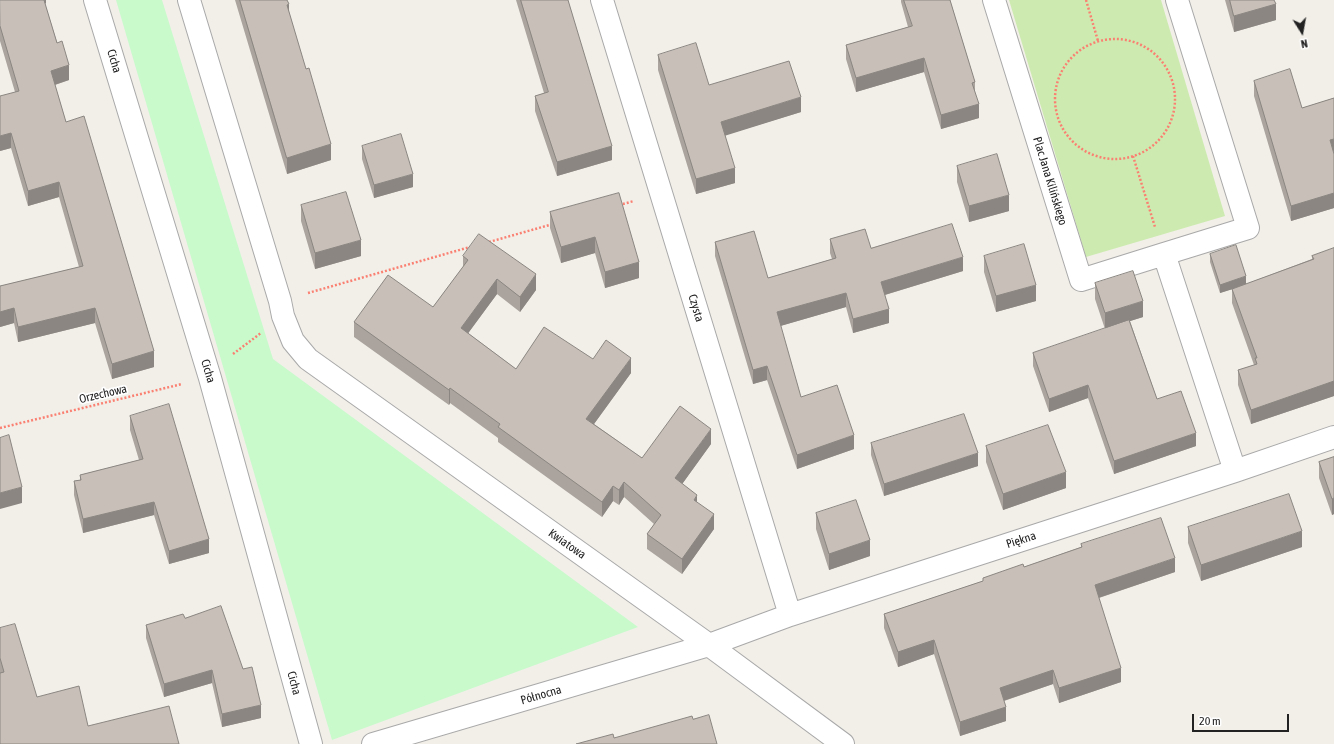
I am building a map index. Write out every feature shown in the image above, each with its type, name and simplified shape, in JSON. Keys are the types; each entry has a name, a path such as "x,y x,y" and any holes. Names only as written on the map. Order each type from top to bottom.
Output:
{"street":[{"name":"Cicha","path":"95,0 209,375 311,744"},
{"path":"189,0 282,308"},
{"name":"Czysta","path":"602,0 790,615"},
{"name":"Plac Jana Kilińskiego","path":"994,0 1081,280 1248,228 1177,0"},
{"path":"1164,254 1235,471"},
{"name":"Kwiatowa","path":"282,308 293,341 308,359 709,645 843,744"},
{"name":"Piękna","path":"709,645 790,615 1235,471 1334,437"},
{"name":"Północna","path":"373,744 709,645"}],"path":[{"path":"1086,0 1098,40"},
{"path":"1119,39 1139,44 1156,55 1169,72 1175,92 1174,112 1166,131 1152,147 1133,156 1114,159 1095,156 1078,147 1065,133 1057,116 1054,97 1058,79 1067,61 1081,49 1098,40 1119,39"},
{"path":"1133,156 1164,254"},
{"path":"615,207 661,194"},
{"path":"486,243 554,224"},
{"path":"209,375 282,308 471,247"},
{"name":"Orzechowa","path":"0,428 209,375"}],"green space":[{"path":"116,0 162,0 273,359 638,627 332,740"},
{"path":"1009,0 1161,0 1225,216 1086,257"}],"building":[{"path":"0,0 44,0 57,43 62,41 69,65 51,71 66,122 84,116 154,351 112,364 95,308 18,327 14,308 0,312 0,286 83,266 59,182 28,191 11,133 0,136 0,96 19,91 0,26"},
{"path":"240,0 287,0 289,4 287,5 306,69 309,68 331,144 287,158"},
{"path":"521,0 568,0 612,146 557,162 535,96 548,92"},
{"path":"904,0 950,0 975,82 972,83 979,104 941,115 924,58 856,78 846,45 912,26"},
{"path":"1230,0 1274,0 1276,4 1234,16"},
{"path":"696,43 709,85 789,61 801,97 721,122 735,168 696,179 658,55"},
{"path":"1290,69 1302,108 1334,98 1334,139 1330,140 1334,154 1334,193 1291,206 1254,81"},
{"path":"401,134 413,174 374,185 362,146"},
{"path":"997,154 1009,195 969,206 957,166"},
{"path":"346,192 361,240 315,253 301,205"},
{"path":"619,193 639,262 605,272 595,237 561,247 550,212"},
{"path":"952,224 963,257 881,282 889,309 853,319 846,293 777,312 801,397 837,385 854,435 797,455 767,366 753,370 715,242 754,231 768,278 836,258 830,239 865,229 871,248"},
{"path":"479,234 536,274 520,297 497,279 461,328 516,369 544,327 593,359 606,340 631,358 586,419 642,458 680,406 711,429 675,478 697,495 694,500 714,514 682,559 647,534 661,515 624,482 619,490 613,486 602,502 498,427 500,424 450,388 449,390 354,322 388,275 433,307 468,260 463,256"},
{"path":"1024,244 1036,285 996,296 984,256"},
{"path":"1236,245 1246,276 1220,285 1210,254"},
{"path":"1334,248 1334,381 1251,410 1238,370 1257,364 1255,358 1257,358 1232,289 1314,259 1312,256"},
{"path":"1133,271 1143,301 1105,313 1095,283"},
{"path":"1129,320 1157,399 1181,391 1196,433 1114,461 1088,385 1049,399 1033,353"},
{"path":"169,404 209,539 169,551 154,502 83,519 74,481 81,480 80,475 143,459 130,416"},
{"path":"964,414 978,453 884,484 871,443"},
{"path":"1048,425 1066,472 1003,494 986,446"},
{"path":"9,435 22,487 0,493 0,438"},
{"path":"1334,457 1334,498 1332,499 1319,462"},
{"path":"1289,494 1302,531 1201,565 1188,527"},
{"path":"856,500 870,540 829,554 816,513"},
{"path":"1161,518 1175,558 1095,585 1121,668 1059,688 1053,670 1000,688 1006,707 960,722 934,640 898,652 884,614 983,581 983,578 1023,564 1024,567 1082,547 1081,544"},
{"path":"221,606 243,669 252,667 261,705 222,714 212,670 164,684 146,625 183,614 185,618"},
{"path":"15,624 37,697 79,686 88,726 169,706 179,744 0,744 0,673 4,672 0,658 0,628"},
{"path":"709,715 717,744 576,744 613,734 614,738 692,716 693,719"}]}
